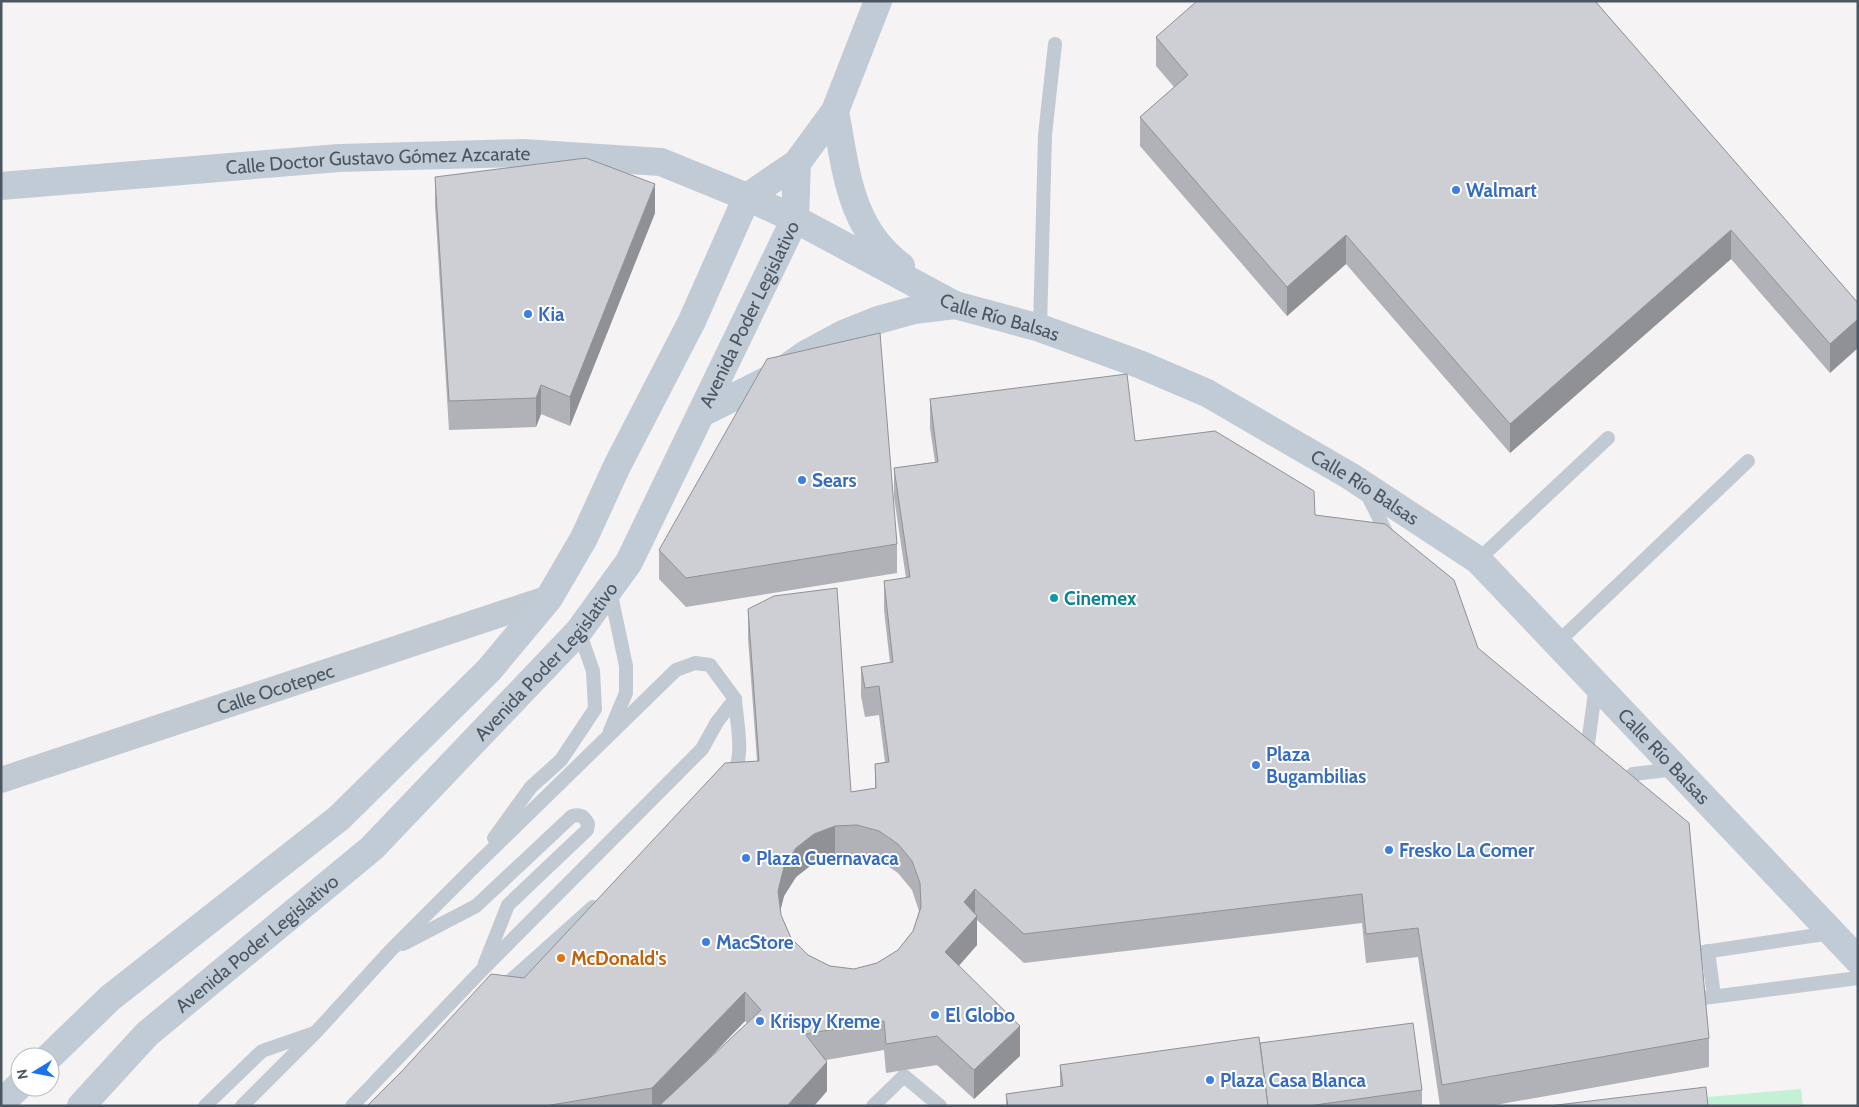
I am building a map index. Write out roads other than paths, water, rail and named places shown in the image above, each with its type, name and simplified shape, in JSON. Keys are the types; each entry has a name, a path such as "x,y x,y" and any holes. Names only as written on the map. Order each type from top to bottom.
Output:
{"street":[{"path":"747,197 797,163 835,111 878,1"},
{"path":"835,111 849,186 865,227 891,258 955,305"},
{"name":"Calle Doctor Gustavo Gómez Azcarate","path":"1,186 339,158 523,153 661,162 747,197"},
{"name":"Avenida Poder Legislativo","path":"81,1106 148,1034 372,848 579,631 629,562 795,219 797,163"},
{"name":"Calle Río Balsas","path":"747,197 795,219 955,305 1040,328 1139,364 1207,393 1362,482 1478,560 1858,960"},
{"name":"Avenida Poder Legislativo","path":"59,1047 110,998 339,818 489,670 548,598 584,538 618,466 692,321 747,197"},
{"path":"702,413 772,378 806,354 842,334 878,320 914,310 955,305"},
{"name":"Calle Ocotepec","path":"1,780 548,598"},
{"path":"339,818 372,848"},
{"path":"1,1103 10,1094"}],"lane":[{"path":"1040,328 1045,135 1055,44"},
{"path":"1478,560 1608,438"},
{"path":"1557,643 1748,461"},
{"path":"1362,482 1395,552"},
{"path":"608,736 626,693 626,666 610,590"},
{"path":"472,869 531,787 561,760 595,709 593,671 579,631"},
{"path":"242,1106 318,1031 392,950 472,869 608,736 676,670 695,663 710,665 735,699 740,750 737,769 730,784 722,791"},
{"path":"1584,772 1596,684"},
{"path":"352,1106 483,969 702,749 717,722 735,699"},
{"path":"1609,795 1633,774 1676,769"},
{"path":"392,950 476,906 572,816 578,814 585,817 588,824 587,830 508,905 483,969"},
{"path":"454,1000 502,989 605,896"},
{"path":"1669,957 1831,933"},
{"path":"1708,952 1714,996"},
{"path":"1674,1002 1858,978"},
{"path":"205,1106 262,1051 318,1031"},
{"path":"874,1106 904,1076 940,1106"}],"place":[{"name":"Walmart","path":"1456,190"},
{"name":"Kia","path":"528,314"},
{"name":"Sears","path":"802,480"},
{"name":"Cinemex","path":"1054,598"},
{"name":"Plaza Bugambilias","path":"1256,765"},
{"name":"Fresko La Comer","path":"1389,850"},
{"name":"Plaza Cuernavaca","path":"746,858"},
{"name":"MacStore","path":"706,942"},
{"name":"McDonald's","path":"561,958"},
{"name":"El Globo","path":"935,1015"},
{"name":"Krispy Kreme","path":"760,1021"},
{"name":"Plaza Casa Blanca","path":"1210,1080"}]}
